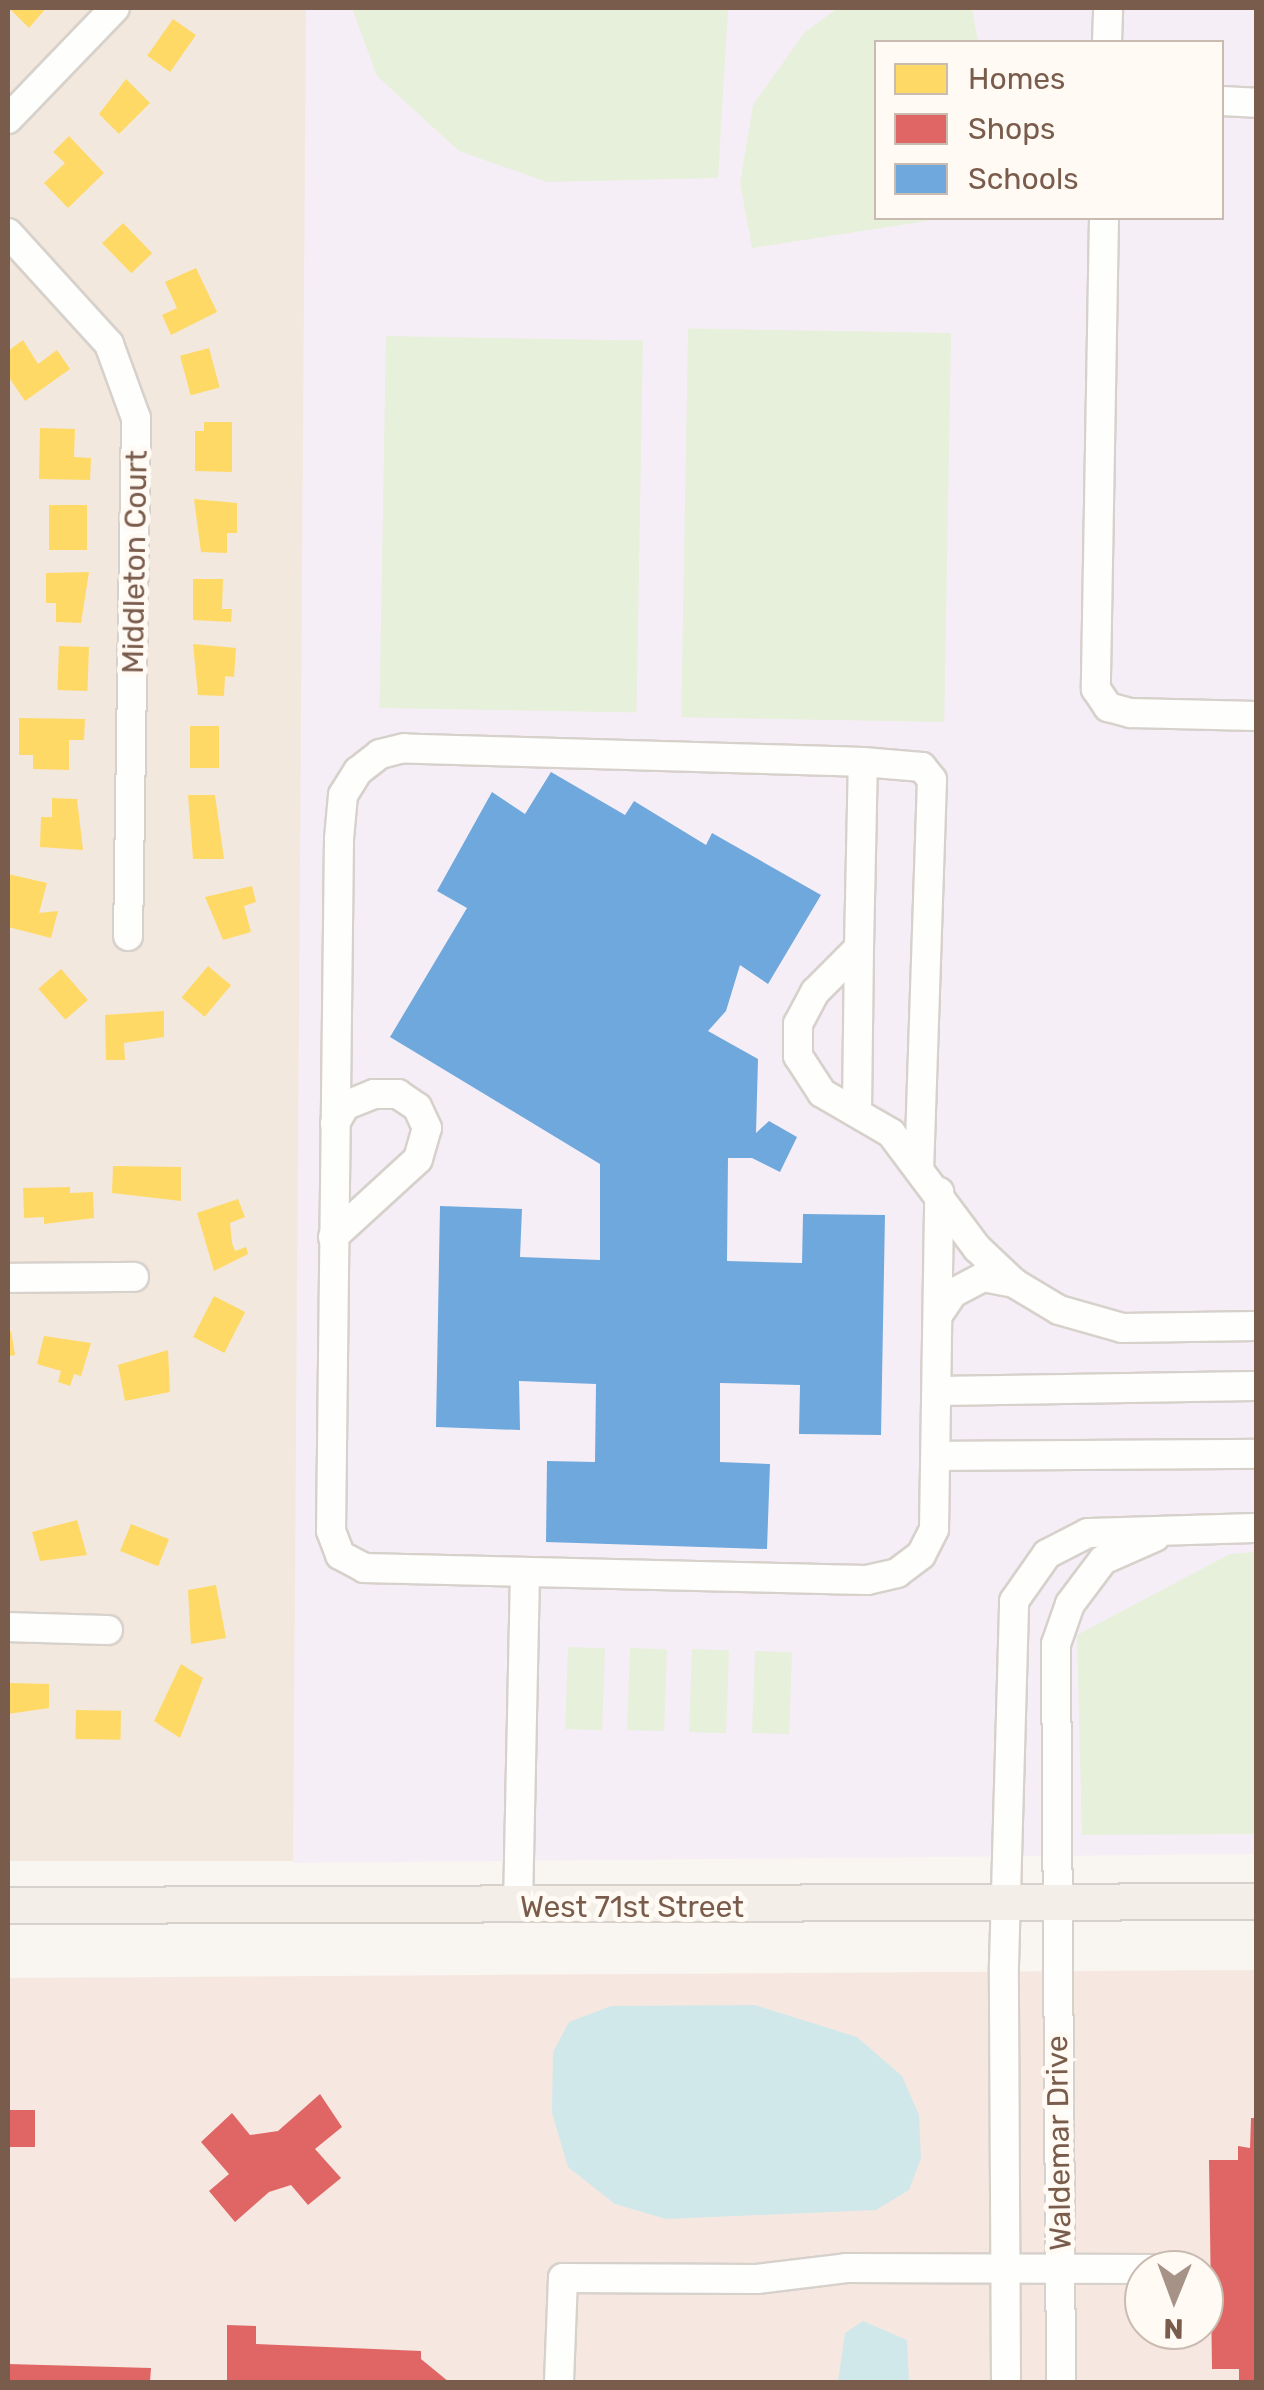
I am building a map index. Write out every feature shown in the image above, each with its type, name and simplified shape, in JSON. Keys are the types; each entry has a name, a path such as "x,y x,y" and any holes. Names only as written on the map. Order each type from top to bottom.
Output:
{"main road":[{"name":"West 71st Street","path":"8,1905 518,1908 1256,1901"}],"street":[{"path":"8,119 114,8"},
{"path":"1107,40 1108,8"},
{"path":"1224,102 1256,103"},
{"path":"1104,220 1096,689 1108,707 1132,713 1256,716"},
{"name":"Middleton Court","path":"8,233 109,344 134,407 128,936"},
{"path":"919,1166 932,780 922,767 404,748 380,754 358,771 344,795 330,1531 340,1555 364,1568 867,1580 897,1573 921,1556 934,1529 939,1192"},
{"path":"857,1111 862,762"},
{"path":"859,948 815,992 798,1024 798,1056 822,1093 891,1133 939,1192 977,1248 1014,1282 1059,1310 1122,1328 1256,1326"},
{"path":"333,1236 418,1159 427,1128 417,1106 398,1094 374,1094 351,1088 336,1072"},
{"path":"335,1123 345,1106 374,1094"},
{"path":"938,1315 953,1292 983,1277 1014,1282"},
{"path":"8,1278 134,1278"},
{"path":"937,1390 1256,1386"},
{"path":"936,1456 1256,1454"},
{"path":"1210,1529 1256,1528"},
{"name":"Waldemar Drive","path":"1062,2382 1056,1644 1070,1604 1116,1553 1143,1539 1210,1529"},
{"name":"Waldemar Drive","path":"1006,2382 1007,1904 1014,1601 1047,1554 1088,1533 1210,1529"},
{"path":"518,1908 526,1572"},
{"path":"8,1627 108,1630"},
{"path":"559,2382 563,2278 757,2280 846,2268 1124,2269"}],"shaded area":[{"path":"8,8 306,8 306,1861 8,1861"},
{"path":"306,8 1256,8 1256,1854 293,1863"},
{"path":"1256,1970 1256,2382 8,2382 8,1978"}],"green space":[{"path":"352,8 728,8 718,178 547,182 459,151 377,76"},
{"path":"838,8 972,8 978,40 874,40 874,220 933,220 752,248 740,183 753,105 805,32"},
{"path":"688,328 951,333 944,722 681,717"},
{"path":"386,336 643,340 636,712 380,708"},
{"path":"1256,1552 1256,1834 1082,1835 1077,1635 1230,1554"},
{"path":"568,1647 605,1648 602,1730 565,1729"},
{"path":"630,1648 667,1649 664,1731 627,1730"},
{"path":"692,1649 729,1650 726,1733 689,1732"},
{"path":"755,1651 792,1652 789,1734 752,1733"}],"water":[{"path":"755,2005 857,2037 902,2076 919,2115 921,2158 909,2190 876,2210 666,2219 615,2204 568,2167 552,2113 553,2052 569,2022 611,2006"},
{"path":"863,2321 907,2340 909,2382 838,2382 845,2333"}],"building: Homes":[{"path":"9,8 46,8 29,28"},
{"path":"173,19 196,35 170,72 147,56"},
{"path":"126,79 150,103 119,134 99,114"},
{"path":"69,136 104,173 68,208 44,183 65,163 53,152"},
{"path":"123,223 152,253 131,273 102,243"},
{"path":"196,268 217,312 171,335 162,315 177,308 165,282"},
{"path":"23,340 38,364 57,350 70,369 25,401 8,376 8,351"},
{"path":"209,348 220,388 191,395 180,356"},
{"path":"204,422 232,422 232,472 195,471 195,431 204,431"},
{"path":"40,428 75,429 74,457 91,458 90,480 39,479"},
{"path":"194,499 237,503 237,533 227,533 227,553 201,552"},
{"path":"49,505 87,505 87,550 49,550"},
{"path":"89,572 81,623 56,622 56,603 46,603 46,573"},
{"path":"193,579 223,579 222,609 232,609 231,622 193,620"},
{"path":"193,644 236,648 234,677 225,676 224,696 198,695"},
{"path":"59,646 89,647 87,691 57,690"},
{"path":"19,718 85,719 84,740 69,740 69,770 33,769 33,755 19,755"},
{"path":"190,726 219,726 219,768 190,768"},
{"path":"188,795 215,795 224,859 193,859"},
{"path":"52,798 77,799 83,850 40,847 41,817 52,817"},
{"path":"8,874 47,883 39,913 58,911 51,938 8,927"},
{"path":"252,886 256,902 244,906 251,932 223,940 205,897"},
{"path":"208,966 231,985 205,1017 182,997"},
{"path":"61,969 88,1000 65,1020 38,989"},
{"path":"164,1011 164,1037 124,1043 125,1060 106,1060 105,1015"},
{"path":"113,1166 181,1167 181,1201 112,1193"},
{"path":"70,1187 70,1193 93,1192 94,1218 44,1224 44,1217 24,1218 23,1188"},
{"path":"238,1199 245,1217 230,1223 232,1243 235,1251 246,1247 248,1254 214,1271 197,1213"},
{"path":"214,1296 245,1312 224,1353 193,1337"},
{"path":"11,1331 15,1355 8,1356 8,1332"},
{"path":"44,1336 91,1343 81,1376 74,1374 70,1386 58,1382 61,1371 37,1364"},
{"path":"168,1350 170,1392 125,1401 118,1365"},
{"path":"77,1520 87,1555 40,1561 32,1532"},
{"path":"131,1524 169,1539 158,1566 120,1551"},
{"path":"216,1585 226,1638 191,1644 188,1590"},
{"path":"181,1664 203,1678 180,1738 154,1721"},
{"path":"8,1683 49,1684 49,1708 8,1714"},
{"path":"76,1710 121,1711 120,1740 75,1739"}],"building: Shops":[{"path":"320,2094 342,2127 315,2149 341,2178 308,2205 291,2185 269,2192 235,2222 209,2191 229,2174 201,2142 232,2113 250,2135 278,2131"},
{"path":"8,2110 35,2110 35,2147 8,2147"},
{"path":"1251,2118 1256,2118 1256,2382 1239,2382 1239,2369 1212,2369 1212,2350 1224,2350 1224,2250 1210,2250 1209,2160 1238,2160 1238,2146 1250,2148"},
{"path":"227,2325 256,2326 256,2344 421,2351 421,2359 449,2382 227,2382"},
{"path":"8,2364 151,2368 150,2382 8,2382"}],"building: Schools":[{"path":"551,772 625,815 634,801 706,845 712,833 821,895 768,984 740,965 726,1011 708,1031 758,1059 756,1133 769,1121 797,1137 780,1172 752,1158 728,1158 727,1261 802,1263 803,1214 885,1215 881,1435 799,1434 800,1385 720,1383 720,1462 770,1464 767,1549 546,1542 547,1461 595,1462 596,1384 519,1381 520,1430 436,1427 440,1206 522,1209 520,1257 600,1260 600,1164 390,1037 467,908 437,891 492,792 525,814"}]}
